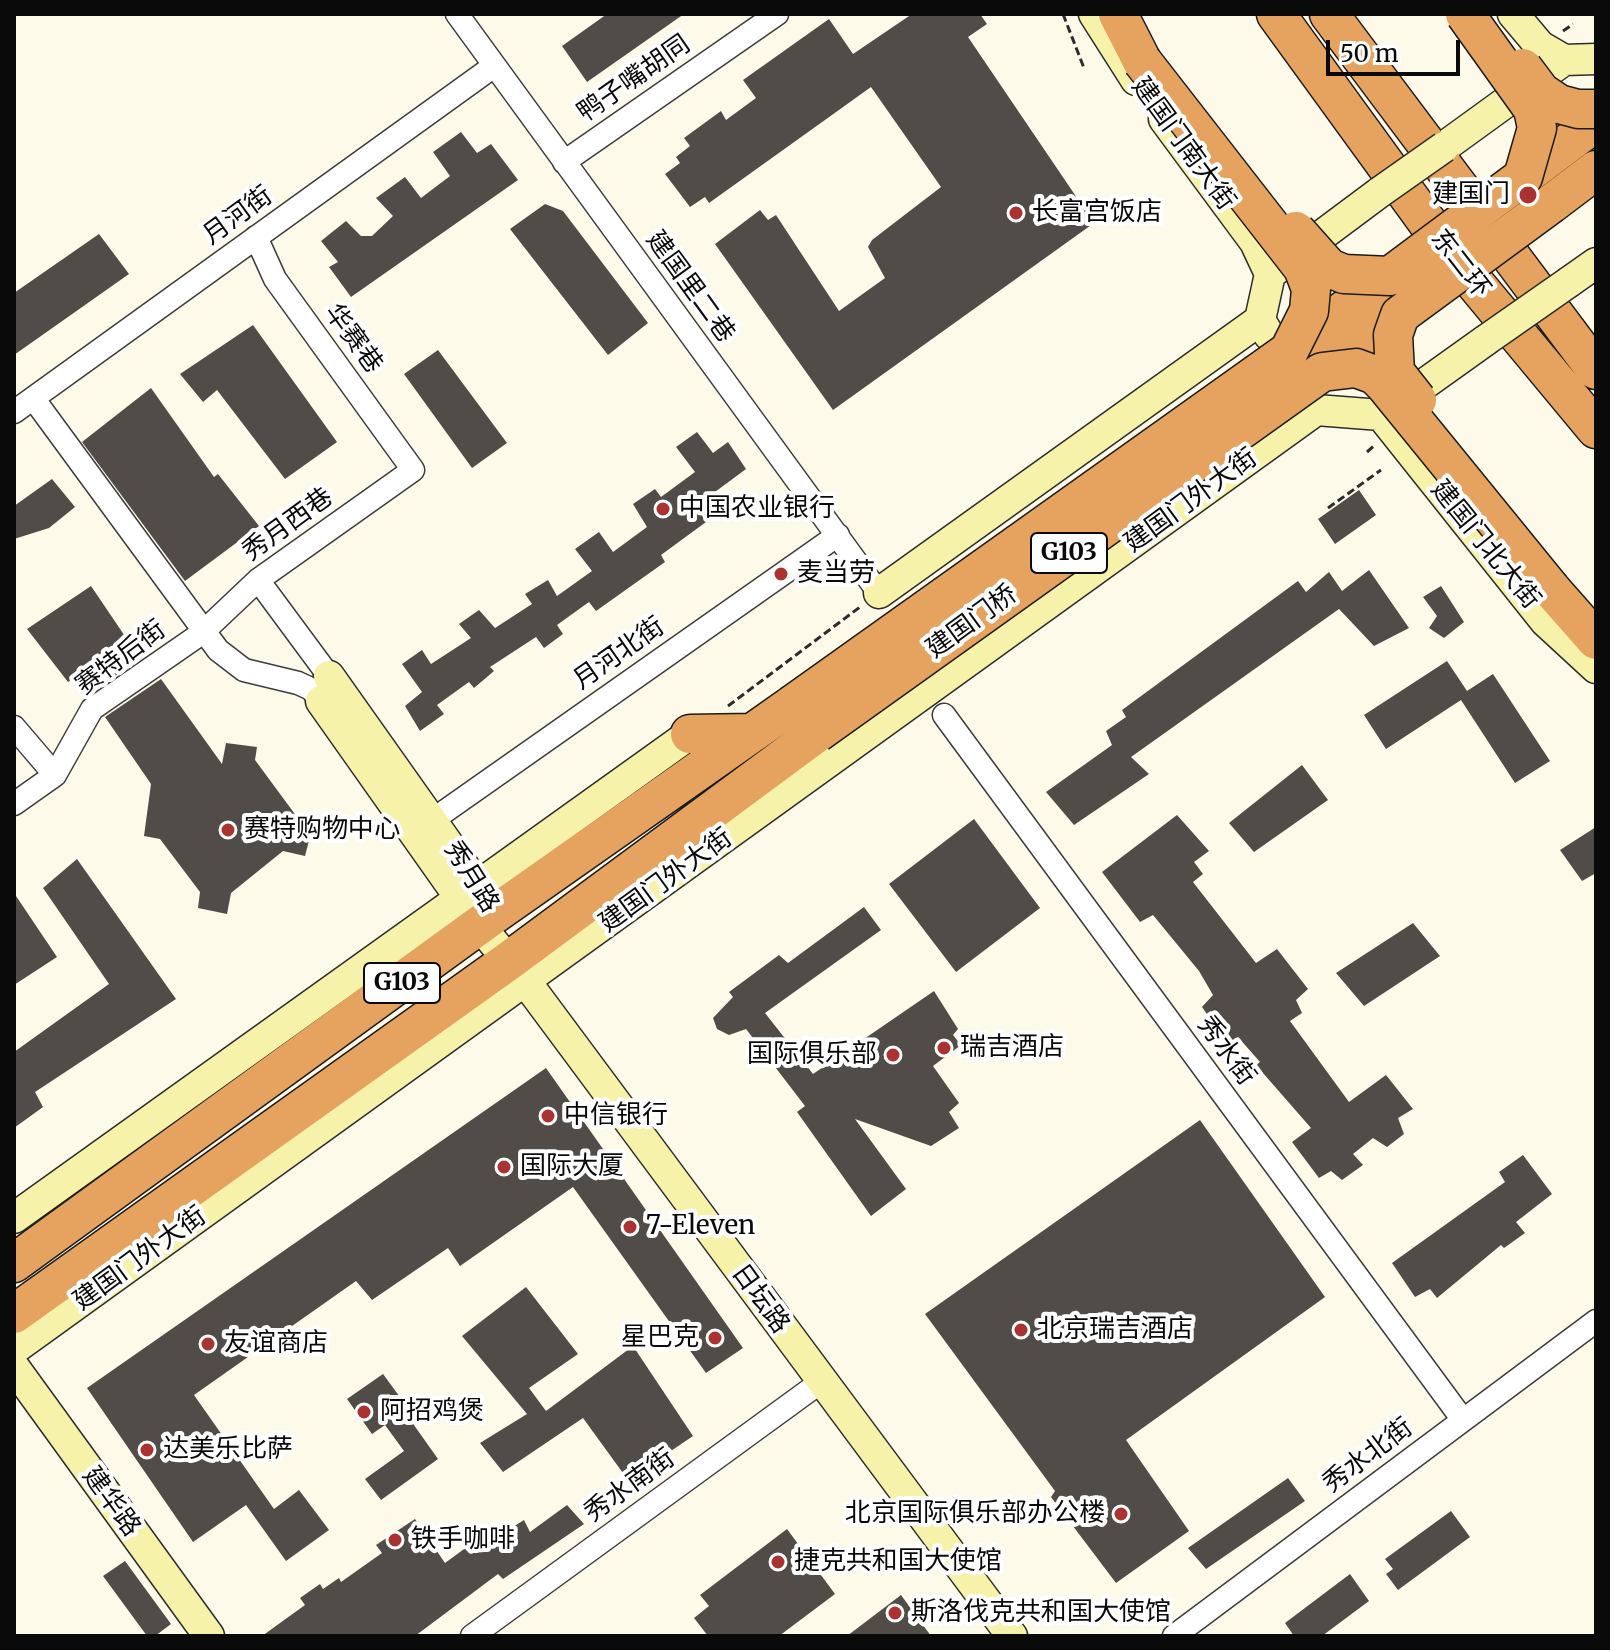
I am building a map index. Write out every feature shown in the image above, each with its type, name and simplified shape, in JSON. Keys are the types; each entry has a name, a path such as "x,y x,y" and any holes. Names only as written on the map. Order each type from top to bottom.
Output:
{"highway":[{"path":"1118,14 1303,268 1311,289 1309,311 1289,351"},
{"path":"1137,14 1149,56 1317,258 1344,274 1390,276 1596,122"},
{"name":"东二环","path":"1276,14 1449,252 1596,429"},
{"name":"东二环","path":"1329,14 1596,370"},
{"path":"1465,14 1533,109 1537,128 1523,177"},
{"path":"1483,14 1541,92 1559,104 1578,109 1596,109"},
{"path":"1596,170 1400,315 1393,335 1395,372 1596,640"},
{"path":"1551,204 1576,198 1596,202"},
{"name":"建国门桥","path":"740,720 792,705 1390,276"},
{"name":"建国门桥","path":"817,733 1400,315"},
{"path":"1322,372 1356,368 1375,375 1555,583 1596,612"},
{"path":"690,734 740,720"},
{"name":"G103","path":"14,1263 480,906 740,720"},
{"name":"建国门外大街","path":"14,1314 518,971 817,733"}],"street":[{"name":"建国里二巷","path":"457,14 879,593"},
{"name":"鸭子嘴胡同","path":"564,162 777,14"},
{"name":"建国门南大街","path":"1094,14 1124,64 1255,242 1270,274"},
{"path":"1513,14 1540,46 1564,60 1596,59"},
{"path":"1306,418 1260,320 1270,274 1564,60"},
{"name":"月河街","path":"14,412 494,66"},
{"name":"华赛巷","path":"256,237 275,279 413,470"},
{"path":"1306,418 1381,415 1596,263"},
{"path":"879,593 1260,320"},
{"path":"1231,339 1262,350 1306,418"},
{"path":"33,398 202,633 244,670 311,689 325,688"},
{"name":"建国门北大街","path":"1381,415 1545,621 1596,668"},
{"name":"建国门外大街","path":"14,1349 518,971 1306,418"},
{"name":"秀月西巷","path":"202,633 258,580 413,470"},
{"name":"月河北街","path":"434,819 838,535"},
{"name":"秀月路","path":"258,580 325,688 480,906"},
{"name":"赛特后街","path":"55,775 92,709 202,633"},
{"name":"秀月路","path":"325,688 434,819 518,971"},
{"name":"秀水街","path":"944,715 1463,1420"},
{"path":"14,727 55,775 14,804"},
{"path":"14,1218 480,906 690,734"},
{"name":"日坛路","path":"518,971 1012,1636"},
{"name":"秀水北街","path":"1174,1636 1596,1321"},
{"name":"建华路","path":"14,1367 209,1636"},
{"name":"秀水南街","path":"472,1636 822,1381"}],"path":[{"path":"1063,14 1084,68"},
{"path":"1328,508 1381,470"},
{"path":"740,720 879,593"}],"building":[{"path":"607,14 684,14 587,82 562,46"},
{"name":"长富宫饭店","path":"912,14 980,14 987,24 968,37 1094,223 833,410 715,244 760,210 768,220 776,215 839,311 885,278 868,247 872,240 941,187 871,87 709,203 705,197 690,207 665,174 680,163 676,157 690,146 684,138 721,111 726,120 756,98 743,80 829,19 853,54"},
{"path":"461,132 477,153 491,144 518,180 351,297 329,267 338,262 321,241 346,221 361,236 372,236 393,216 376,198 405,177 421,198 450,176 433,152"},
{"path":"545,204 563,211 648,323 608,355 510,229"},
{"path":"99,234 129,274 14,355 14,293"},
{"path":"253,325 337,442 285,479 217,390 203,402 180,374"},
{"path":"438,350 507,443 472,468 404,374"},
{"path":"151,388 214,477 218,474 259,526 185,581 82,442"},
{"path":"697,432 713,453 728,442 746,469 696,506 706,522 661,555 665,562 596,611 589,602 557,625 563,634 544,648 536,637 490,667 494,671 474,688 469,682 437,705 444,714 420,731 405,706 422,692 402,664 422,650 431,664 471,638 459,624 479,610 495,628 532,604 525,594 548,580 557,596 592,571 575,549 599,532 613,552 647,527 633,504 655,489 661,497 695,472 676,447"},
{"path":"52,479 75,507 49,528 14,539 14,506"},
{"path":"1359,490 1376,515 1335,544 1318,519"},
{"path":"1369,570 1409,628 1374,646 1339,609 1131,757 1149,774 1074,825 1046,792 1112,745 1106,731 1126,717 1122,710 1298,581 1306,592 1329,572 1342,591"},
{"path":"91,586 135,651 139,648 144,656 89,694 76,676 68,682 27,629"},
{"path":"1441,586 1464,622 1444,638 1429,628 1437,616 1423,597"},
{"path":"1447,661 1467,691 1493,674 1550,761 1515,783 1461,700 1386,749 1364,715"},
{"name":"赛特购物中心","path":"161,679 222,764 226,743 257,747 255,760 300,821 313,825 305,856 283,851 231,893 227,914 198,908 200,892 160,839 144,836 151,784 105,717"},
{"path":"1302,765 1328,800 1254,852 1229,823"},
{"path":"1177,815 1209,851 1194,862 1203,874 1193,882 1256,963 1277,949 1308,989 1296,1000 1302,1013 1290,1021 1349,1102 1386,1075 1413,1109 1398,1118 1404,1134 1387,1147 1373,1138 1353,1154 1363,1165 1342,1180 1331,1171 1319,1178 1292,1142 1311,1128 1256,1065 1260,1062 1238,1037 1230,1047 1202,1007 1213,995 1199,971 1153,915 1140,922 1102,872"},
{"path":"974,819 1040,908 956,972 889,884"},
{"path":"1596,827 1596,873 1582,881 1560,850"},
{"path":"77,859 176,999 35,1092 43,1107 14,1128 14,1052 109,984 43,888"},
{"path":"14,893 57,957 14,985"},
{"name":"国际俱乐部","path":"864,907 881,930 765,1013 813,1074 934,991 958,1029 953,1035 961,1045 933,1066 959,1103 949,1112 959,1128 931,1146 855,1119 906,1189 871,1216 797,1112 805,1106 746,1029 729,1035 717,1029 713,1018 733,997 729,992 779,955 788,963"},
{"path":"1413,923 1440,956 1364,1006 1336,973"},
{"path":"546,1068 743,1348 706,1373 573,1187 460,1266 448,1248 372,1300 356,1281 194,1395 274,1509 299,1490 329,1530 286,1561 246,1505 193,1542 87,1388"},
{"path":"1200,1120 1325,1297 1126,1440 1189,1531 1116,1583 1051,1497 1055,1491 925,1314"},
{"path":"1523,1155 1552,1194 1516,1222 1525,1233 1504,1248 1501,1245 1437,1298 1430,1289 1415,1297 1392,1263 1505,1182 1499,1172"},
{"path":"526,1287 578,1354 529,1388 546,1411 633,1346 693,1436 628,1480 583,1418 503,1472 480,1443 527,1414 462,1336"},
{"path":"383,1374 408,1408 404,1411 438,1459 381,1500 365,1479 404,1451 385,1425 372,1434 347,1399"},
{"path":"1288,1478 1305,1501 1206,1569 1188,1548"},
{"path":"567,1505 584,1524 503,1579 498,1574 415,1636 262,1636 305,1605 300,1598 320,1584 323,1589 339,1578 341,1582 382,1553 376,1545 415,1519 445,1563 471,1544 476,1550 524,1520 530,1532"},
{"path":"1451,1511 1470,1537 1398,1590 1386,1574 1393,1569 1385,1559"},
{"name":"捷克共和国大使馆","path":"787,1529 835,1594 779,1636 708,1636 694,1618 709,1606 700,1595"},
{"path":"125,1561 171,1624 155,1636 147,1636 103,1576"},
{"path":"1350,1574 1369,1601 1322,1636 1294,1636 1285,1623"},
{"name":"斯洛伐克共和国大使馆","path":"901,1595 931,1636 847,1636"}],"place":[{"name":"建国门","path":"1528,195"},
{"name":"长富宫饭店","path":"1016,213"},
{"name":"中国农业银行","path":"663,509"},
{"name":"麦当劳","path":"781,574"},
{"name":"赛特购物中心","path":"228,830"},
{"name":"瑞吉酒店","path":"944,1048"},
{"name":"国际俱乐部","path":"893,1055"},
{"name":"中信银行","path":"548,1116"},
{"name":"国际大厦","path":"504,1167"},
{"name":"7-Eleven","path":"630,1227"},
{"name":"北京瑞吉酒店","path":"1021,1330"},
{"name":"星巴克","path":"715,1338"},
{"name":"友谊商店","path":"208,1344"},
{"name":"阿招鸡煲","path":"364,1412"},
{"name":"达美乐比萨","path":"147,1450"},
{"name":"北京国际俱乐部办公楼","path":"1121,1514"},
{"name":"铁手咖啡","path":"395,1540"},
{"name":"捷克共和国大使馆","path":"778,1562"},
{"name":"斯洛伐克共和国大使馆","path":"895,1613"}]}
